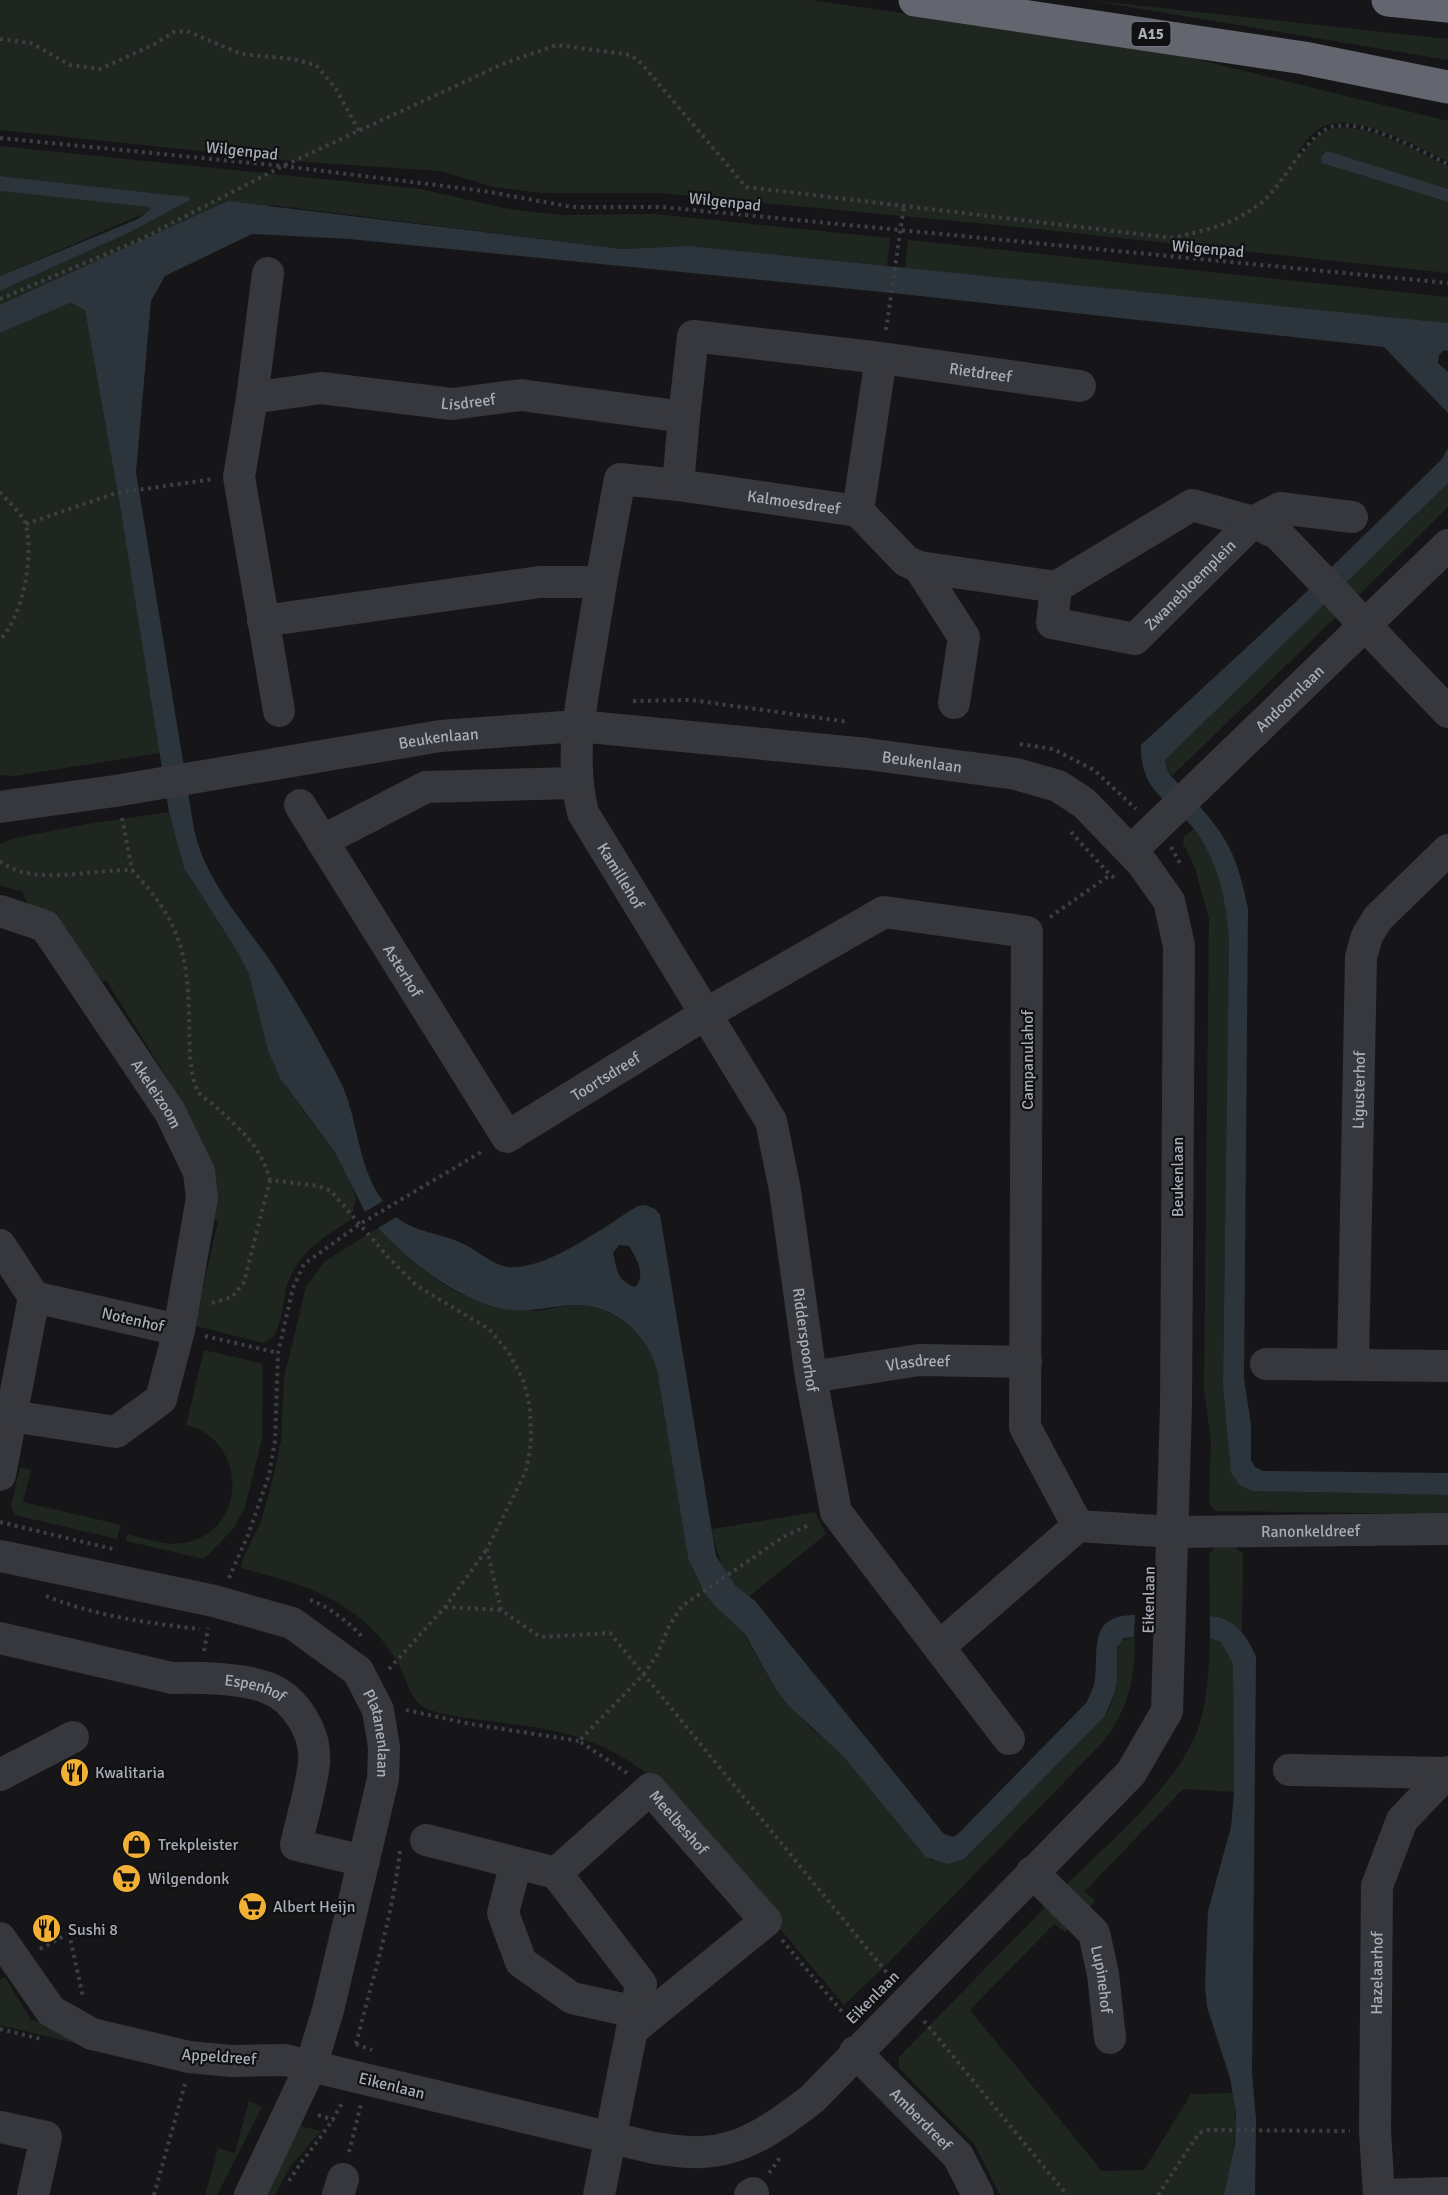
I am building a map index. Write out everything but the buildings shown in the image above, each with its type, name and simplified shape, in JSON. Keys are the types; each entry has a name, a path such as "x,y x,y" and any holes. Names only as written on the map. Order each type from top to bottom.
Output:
{"highway":[{"name":"A15","path":"915,0 1304,58 1448,87"},
{"path":"1388,0 1448,6"}],"street":[{"path":"268,273 239,477 279,711"},
{"name":"Rietdreef","path":"684,417 693,336 881,358 1080,386"},
{"path":"858,511 881,358"},
{"name":"Lisdreef","path":"252,398 321,388 452,404 521,394 684,417"},
{"path":"578,726 620,479 678,485 684,417"},
{"name":"Kalmoesdreef","path":"678,485 858,511 906,561 919,567 964,637 954,704"},
{"name":"Zwanebloemplein","path":"1352,517 1280,508 1252,522 1135,639 1052,623 1056,587 1192,506 1252,522 1278,534 1448,712"},
{"name":"Andoornlaan","path":"1131,852 1448,545"},
{"path":"919,567 1056,587"},
{"path":"263,621 540,582 601,582"},
{"name":"Beukenlaan","path":"0,807 115,791 440,736 578,726 763,742 1016,774 1058,786 1075,797 1131,852 1168,901 1179,946 1173,1532"},
{"name":"Kamillehof","path":"578,726 576,783 583,813 704,1015"},
{"path":"322,841 426,787 576,783"},
{"name":"Asterhof","path":"300,805 507,1137"},
{"name":"Ligusterhof","path":"1353,1364 1360,957 1367,936 1377,918 1448,850"},
{"name":"Akeleizoom","path":"0,911 45,926 170,1112 199,1172 202,1198 182,1315"},
{"path":"704,1015 884,912 1027,932"},
{"name":"Campanulahof","path":"1027,932 1025,1427 1078,1526"},
{"name":"Toortsdreef","path":"507,1137 704,1015"},
{"name":"Ridderspoorhof","path":"704,1015 771,1121 785,1191 811,1377 836,1512 1009,1739"},
{"path":"0,1245 34,1297 0,1475"},
{"name":"Notenhof","path":"11,1416 117,1432 161,1398 182,1315 34,1297"},
{"name":"Vlasdreef","path":"811,1377 919,1360 1026,1362"},
{"path":"1266,1364 1448,1366"},
{"path":"939,1647 1078,1526 1173,1532"},
{"name":"Ranonkeldreef","path":"1173,1532 1448,1529"},
{"name":"Eikenlaan","path":"311,2066 654,2148 702,2152 739,2145 771,2129 812,2098 849,2040 895,1983 1032,1872 1131,1773 1167,1711 1173,1532"},
{"name":"Platanenlaan","path":"0,1556 211,1615 292,1623 358,1671 378,1710 384,1747 383,1779 311,2066 250,2195"},
{"name":"Espenhof","path":"0,1638 172,1678 200,1677 268,1688 296,1710 313,1742 314,1762 296,1845 364,1861"},
{"path":"0,1775 73,1737"},
{"name":"Hazelaarhof","path":"1289,1770 1447,1773"},
{"name":"Hazelaarhof","path":"1379,2195 1375,2131 1377,1886 1402,1820 1447,1773"},
{"name":"Meelbeshof","path":"556,1873 650,1789 766,1921"},
{"path":"426,1840 556,1873 641,1984 613,2114 612,2138 599,2195"},
{"path":"516,1863 503,1913 521,1962 572,1998 634,2021"},
{"name":"Lupinehof","path":"1032,1872 1094,1933 1103,1974 1110,2038"},
{"path":"634,2021 766,1921"},
{"path":"0,1938 51,2012 92,2034"},
{"name":"Appeldreef","path":"92,2034 189,2056 232,2061 277,2060 311,2066"},
{"name":"Amberdreef","path":"849,2040 958,2156 978,2195"},
{"path":"0,2127 46,2137 33,2195"},
{"path":"1379,2195 1448,2193"}],"path":[{"path":"0,39 31,43 70,66 100,69 155,44 174,32 187,31 241,54 292,59 316,65 336,89 359,131"},
{"path":"0,300 139,240 283,166 505,63 557,45 631,55 642,64 746,187 1172,238 1231,223 1254,208 1284,180 1310,141 1324,129 1334,126 1360,128 1448,164"},
{"name":"Wilgenpad","path":"0,138 283,166 484,190 572,207 662,207 1448,284"},
{"path":"891,298 904,206"},
{"path":"26,524 116,493 239,477"},
{"path":"0,492 26,524 26,579 14,619 0,640"},
{"path":"115,791 132,870 158,898 174,926 184,953 189,987 190,1061 198,1093 257,1147 270,1180 244,1282 232,1297 182,1315"},
{"path":"1067,828 1110,875 1120,881"},
{"path":"0,861 16,870 50,875 132,870"},
{"path":"1027,932 1110,875"},
{"path":"200,1677 211,1615 248,1536 269,1474 275,1441 278,1353 293,1288 304,1264 360,1224 507,1137"},
{"path":"270,1180 319,1186 331,1191 388,1257 417,1286 489,1329 509,1353 524,1382 530,1407 531,1443 526,1471 487,1549 445,1607 389,1669"},
{"path":"182,1315 278,1353"},
{"path":"579,1741 644,1674 657,1655 669,1626 682,1606 785,1536 836,1512"},
{"path":"487,1549 501,1610"},
{"path":"44,1595 74,1607 141,1623 211,1615"},
{"path":"445,1607 501,1610 540,1637 610,1633 1067,2195"},
{"path":"211,1615 219,1632"},
{"path":"403,1709 471,1724 579,1741 650,1789"},
{"path":"766,1921 849,2020"},
{"path":"69,1933 92,2034"},
{"name":"Eikenlaan","path":"849,2040 849,2020 857,2012"},
{"name":"Eikenlaan","path":"356,2044 379,2053"},
{"path":"154,2195 183,2096 189,2056"},
{"name":"Eikenlaan","path":"343,2101 372,2107"},
{"path":"340,2187 361,2104"},
{"path":"1158,2195 1199,2133 1209,2130 1375,2131"},
{"path":"779,2152 789,2147"}],"shaded area":[{"path":"0,0 811,0 1155,49 1448,121 1448,161 1387,133 1369,127 1337,123 1320,128 1298,152 1303,153 1316,138 1326,131 1354,128 1388,138 1448,166 1448,189 1416,180 1322,163 1448,202 1448,273 1018,227 660,193 542,193 494,187 439,171 305,162 0,130"},
{"path":"1088,0 1448,39 1448,60"},
{"path":"0,146 421,189 508,209 561,215 655,214 890,238 887,266 690,246 622,249 271,205 0,306 0,291 126,234 188,197 0,176"},
{"path":"1327,151 1448,189 1448,202 1322,163 1321,157"},
{"path":"0,176 189,197 190,200 126,234 0,291 0,276 138,219 150,210 149,207 0,191"},
{"path":"0,191 149,207 150,211 0,276"},
{"path":"228,201 622,249 690,246 1448,323 1448,351 1444,350 1439,355 1438,363 1448,372 1448,413 1384,347 902,294 349,239 252,234 165,276 151,301 136,472 194,829 199,848 216,882 289,990 345,1092 362,1156 374,1187 383,1201 365,1212 335,1152 280,1078 268,1050 249,974 234,946 184,868 169,812 121,511 85,310 70,303 0,333 0,305"},
{"path":"908,240 1448,297 1448,323 905,268"},
{"path":"70,303 85,310 156,706 160,753 14,776 0,775 0,333"},
{"path":"1448,448 1448,483 1165,760 1171,776 1222,835 1237,867 1248,909 1244,1379 1251,1424 1251,1460 1255,1467 1263,1471 1448,1473 1448,1495 1252,1491 1240,1485 1231,1473 1223,1385 1229,939 1226,913 1222,889 1203,842 1194,828 1154,789 1142,764 1141,745 1299,599 1442,459"},
{"path":"1448,483 1448,507 1357,597 1344,585"},
{"path":"1321,605 1338,615 1172,776 1167,770 1165,760 1170,754"},
{"path":"169,812 184,868 234,946 249,974 286,1087 335,1152 356,1198 351,1220 322,1239 298,1264 287,1285 281,1318 275,1334 264,1343 192,1325 192,1295 203,1288 218,1221 209,1218 170,1099 172,1086 106,980 98,984 41,911 27,903 22,891 0,886 0,844 15,838 87,824"},
{"path":"1194,829 1216,867 1226,909 1229,939 1223,1385 1229,1426 1229,1462 1252,1491 1448,1495 1448,1514 1215,1511 1209,1503 1211,1440 1204,1390 1209,919 1195,868 1183,843 1184,836"},
{"path":"645,1205 655,1209 660,1215 716,1556 735,1585 755,1601 944,1834 953,1837 957,1835 1087,1702 1094,1683 1097,1645 1103,1627 1120,1616 1135,1615 1134,1637 1124,1638 1117,1647 1117,1681 1114,1695 1104,1717 964,1859 947,1864 926,1857 843,1756 789,1706 775,1688 745,1634 713,1604 704,1592 688,1558 657,1370 652,1356 636,1332 614,1315 587,1306 572,1305 515,1310 495,1307 478,1301 431,1275 378,1228 396,1217 411,1226 465,1245 497,1264 518,1267 535,1264 572,1247 638,1206","holes":["619,1245 629,1246 640,1272 635,1287 621,1278 613,1253"]},
{"path":"378,1228 434,1278 460,1294 487,1303 530,1311 573,1305 588,1306 614,1315 636,1332 652,1356 657,1370 688,1558 704,1592 713,1604 743,1632 775,1688 812,1729 836,1748 931,1860 964,1859 1104,1717 1116,1690 1120,1641 1135,1637 1134,1666 1129,1692 1113,1729 1104,1741 887,1964 844,2005 653,1778 597,1744 560,1732 470,1719 425,1708 415,1699 397,1661 382,1640 348,1609 309,1589 241,1568 243,1558 261,1521 271,1486 281,1441 284,1377 306,1287 324,1262"},
{"path":"204,1350 260,1363 263,1366 262,1439 245,1508 233,1529 204,1559 126,1541 127,1534 161,1543 175,1544 204,1536 219,1523 229,1506 232,1486 230,1467 221,1448 207,1434 186,1425"},
{"path":"20,1467 31,1470 23,1502 121,1525 117,1539 15,1515 11,1506"},
{"path":"815,1512 826,1534 749,1597 734,1583 723,1567 712,1529"},
{"path":"1216,1547 1235,1547 1243,1554 1242,1634 1228,1621 1210,1616 1209,1554"},
{"path":"1210,1616 1226,1620 1239,1629 1249,1642 1256,1657 1252,2073 1256,2119 1255,2195 1224,2195 1235,2143 1236,2112 1230,2078 1207,2007 1205,1986 1208,1911 1231,1827 1234,1792 1233,1664 1221,1642 1210,1638"},
{"path":"1210,1638 1221,1642 1233,1664 1234,1792 1183,1789 1085,1891 1095,1901 1086,1911 1063,1888 1122,1831 1162,1788 1192,1743 1201,1720 1205,1700"},
{"path":"1050,1902 1073,1923 1065,1932 1054,1924 970,2010 1102,2171 1144,2170 1191,2094 1233,2093 1235,2132 1224,2195 1000,2195 975,2145 899,2068 899,2057"},
{"path":"5,1977 31,2020 55,2025 83,2045 0,2025 0,1979"},
{"path":"249,2101 262,2107 217,2195 205,2195 218,2148 235,2153"},
{"path":"299,2126 321,2131 290,2167 275,2195 264,2195"}],"place":[{"name":"Kwalitaria","path":"74,1772"},
{"name":"Trekpleister","path":"137,1844"},
{"name":"Wilgendonk","path":"127,1878"},
{"name":"Albert Heijn","path":"252,1906"},
{"name":"Sushi 8","path":"47,1929"}]}
